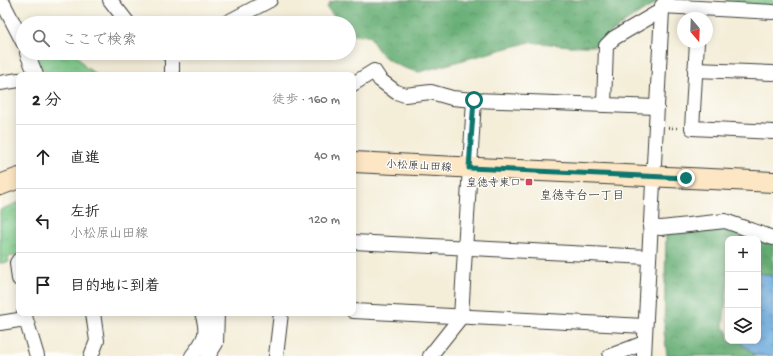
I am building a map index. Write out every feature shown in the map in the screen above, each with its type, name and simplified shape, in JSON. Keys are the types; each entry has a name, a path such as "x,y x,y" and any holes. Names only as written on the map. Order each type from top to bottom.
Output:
{"street":[{"path":"110,0 123,16"},
{"path":"239,16 270,0"},
{"path":"0,6 4,5 16,28"},
{"path":"604,105 606,46 614,38 664,5 695,12"},
{"path":"610,356 644,350 656,107 664,5"},
{"path":"713,13 773,12"},
{"path":"697,48 692,128 773,132"},
{"path":"30,60 35,72"},
{"path":"172,60 172,72"},
{"path":"695,70 773,74"},
{"path":"356,82 374,71 380,80 396,92 405,95 431,92 452,98 474,100 656,107"},
{"path":"0,83 16,80"},
{"path":"430,356 461,316 474,100"},
{"name":"小松原山田線","path":"356,162 773,182"},
{"path":"0,185 16,179"},
{"path":"650,227 661,228 725,220 773,238"},
{"path":"356,242 648,257"},
{"path":"356,311 645,326"},
{"path":"0,323 24,316 38,356"},
{"path":"91,356 97,340 93,316"},
{"path":"192,356 205,339 206,330 203,316"},
{"path":"208,356 216,343 217,316"},
{"path":"276,356 281,316"}],"path":[{"path":"662,128 692,128"}],"green space":[{"path":"339,0 661,0 624,23 595,46 570,46 530,42 419,72 396,64 383,56 370,36 356,35 356,16 334,16 327,8 330,2"},
{"path":"725,0 773,0 773,7 728,5"},
{"path":"36,60 80,60 84,66 93,72 47,72 40,68"},
{"path":"16,203 16,256 8,257 9,262 0,263 0,210"},
{"path":"724,224 761,236 725,236 725,308 723,326 725,328 725,344 742,344 756,356 667,356 664,332 666,233"},
{"path":"761,236 773,240 773,276 761,274"}],"water":[{"path":"761,274 773,276 773,356 756,356 742,344 761,344"}],"place":[{"name":"皇徳寺東口","path":"529,182"}],"district":[{"name":"皇徳寺台一丁目","path":"582,195"}],"route":[{"path":"474,100 469,168 686,178"}]}
